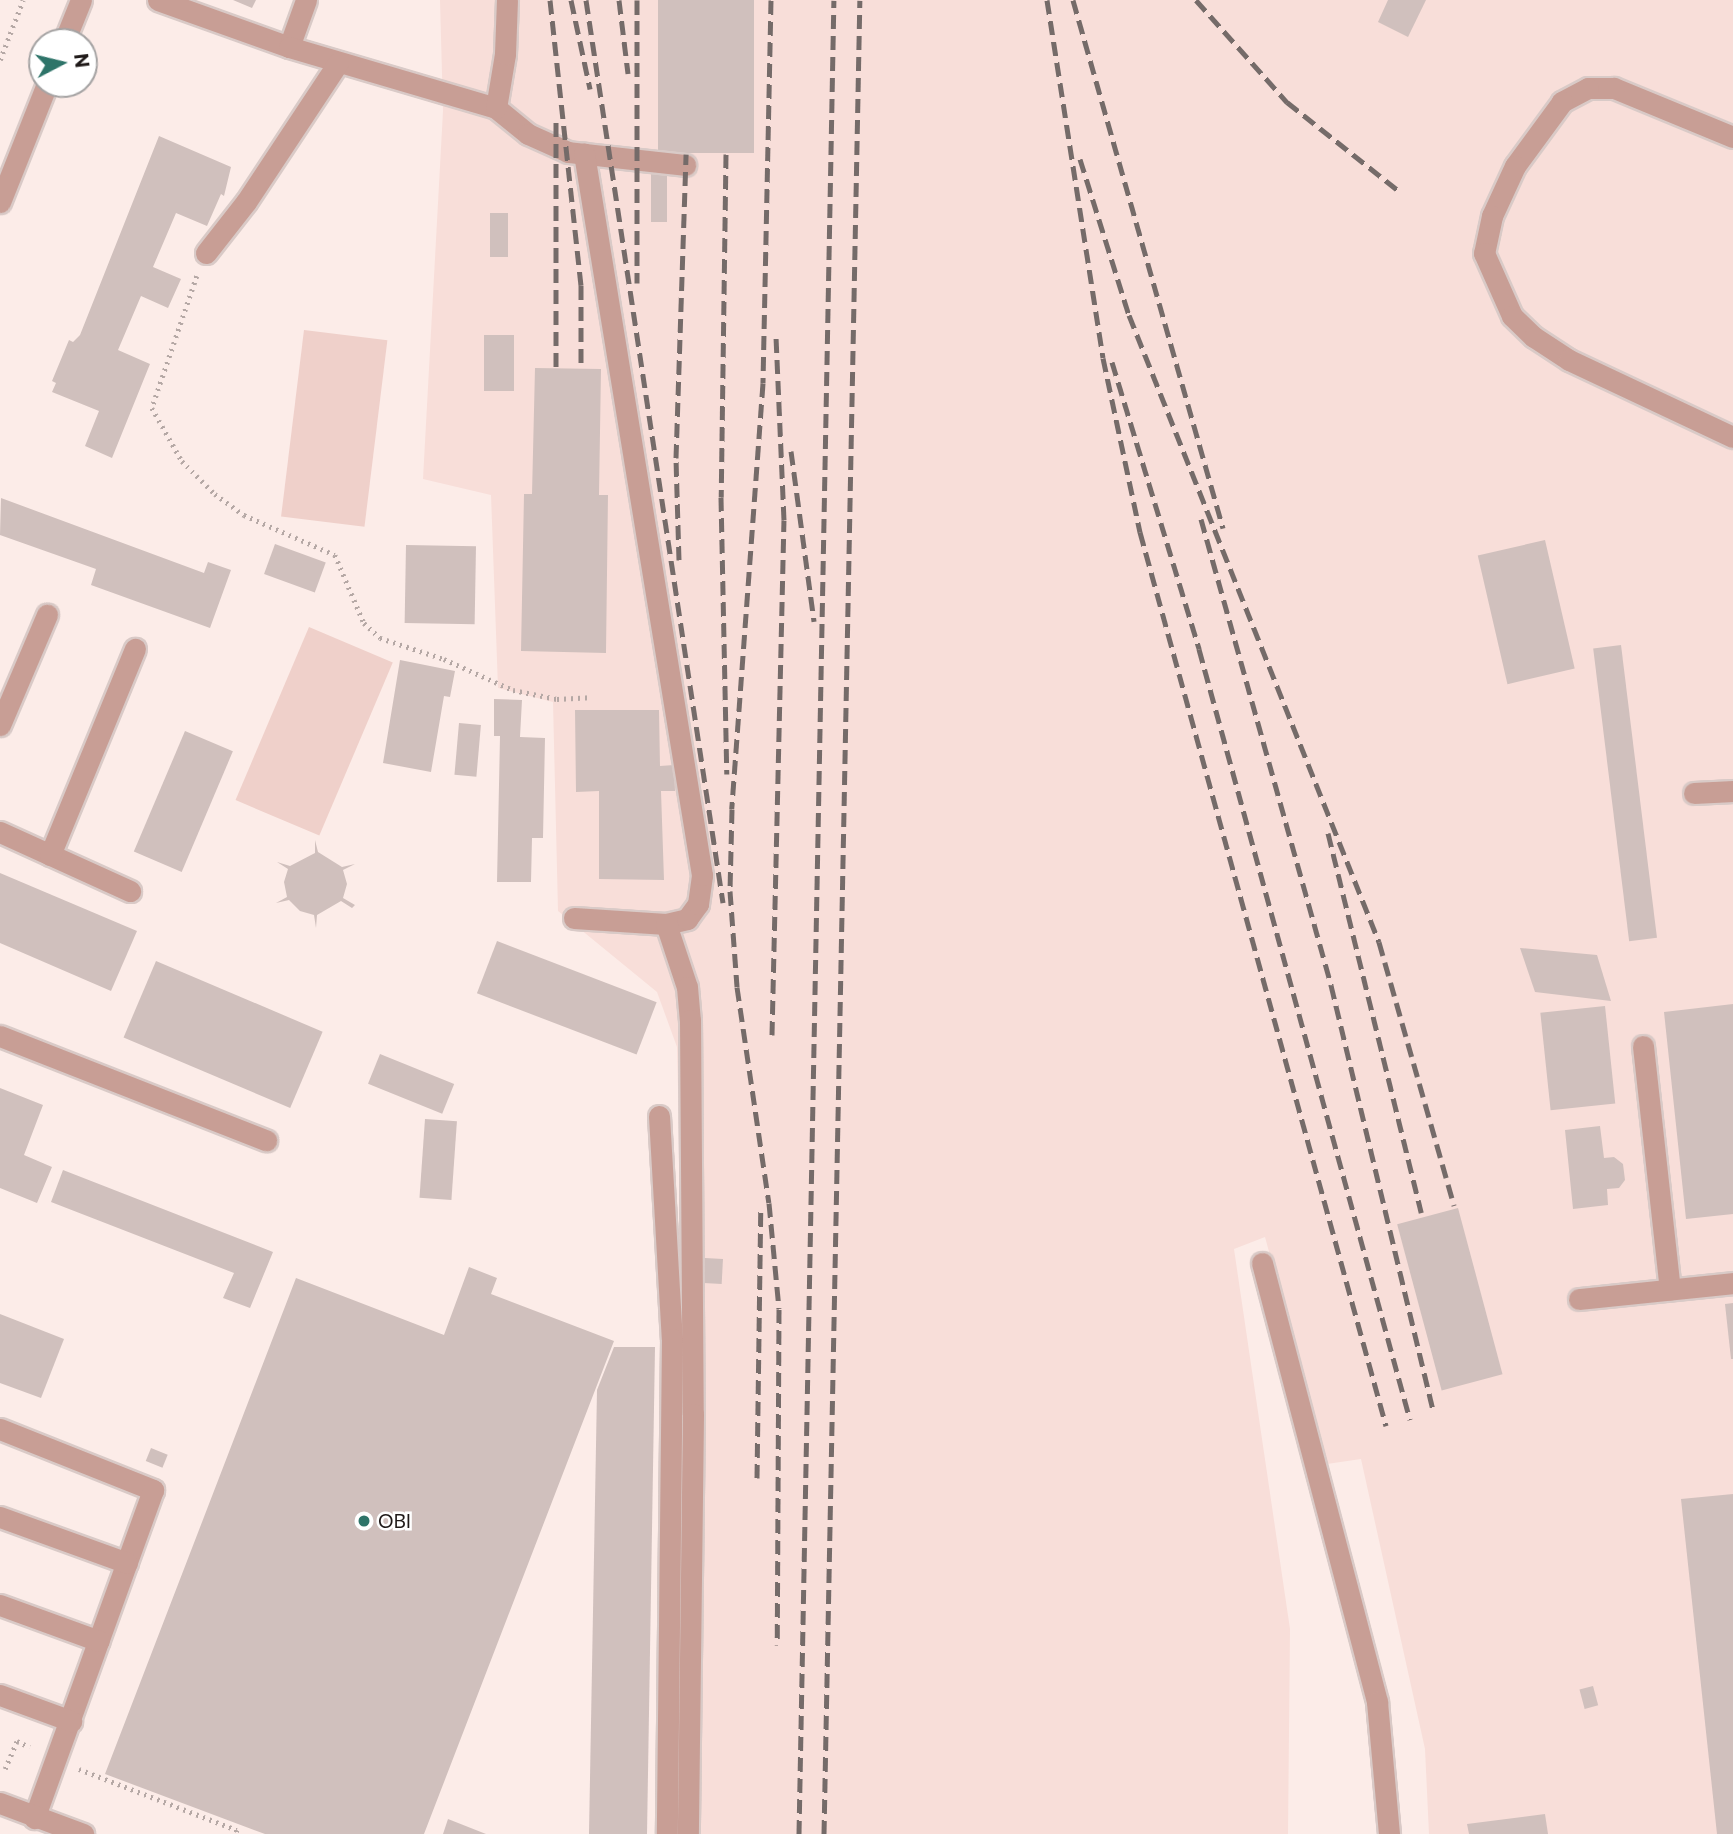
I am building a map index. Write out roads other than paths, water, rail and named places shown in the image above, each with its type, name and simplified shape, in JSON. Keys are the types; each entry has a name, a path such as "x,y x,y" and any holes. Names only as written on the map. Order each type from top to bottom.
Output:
{"street":[{"path":"70,28 81,0"},
{"path":"158,0 338,63 496,108 528,134 584,155 685,165"},
{"path":"289,47 306,0"},
{"path":"496,108 505,54 507,0"},
{"path":"206,253 268,172 338,63"},
{"path":"1733,138 1614,89 1588,88 1562,102 1515,166 1492,216 1484,253 1512,316 1534,337 1569,360 1733,438"},
{"path":"0,202 41,98"},
{"path":"574,918 666,924 687,919 698,904 702,875 584,155"},
{"path":"0,725 47,615"},
{"path":"50,855 135,649"},
{"path":"1694,793 1733,791"},
{"path":"0,832 130,891"},
{"path":"666,924 687,987 690,1020 693,1415 688,1834"},
{"path":"0,1036 266,1140"},
{"path":"1643,1046 1670,1290"},
{"path":"659,1116 671,1339 667,1834"},
{"path":"1262,1263 1377,1702 1389,1834"},
{"path":"1579,1299 1733,1283"},
{"path":"0,1429 153,1490 34,1818"},
{"path":"0,1517 127,1563"},
{"path":"0,1605 99,1641"},
{"path":"0,1695 71,1721"},
{"path":"0,1803 34,1818 83,1834"}],"railway":[{"path":"550,0 581,285 581,368"},
{"path":"571,0 590,89"},
{"path":"586,0 723,903"},
{"path":"619,0 628,73"},
{"path":"637,0 637,283"},
{"path":"771,0 763,383 732,809 730,891 737,987 769,1203 779,1309 777,1645"},
{"path":"799,1834 834,0"},
{"path":"824,1834 860,0"},
{"path":"1047,0 1103,358 1140,532 1386,1426"},
{"path":"1073,0 1223,528"},
{"path":"1196,0 1287,102 1399,191"},
{"path":"556,122 556,368"},
{"path":"679,560 676,458 686,154"},
{"path":"726,154 721,497 727,774"},
{"path":"1080,159 1129,315 1379,942 1454,1206"},
{"path":"772,1035 784,520 776,337"},
{"path":"1112,362 1199,649 1410,1420"},
{"path":"791,451 814,621"},
{"path":"1201,519 1331,985 1434,1413"},
{"path":"1328,833 1421,1213"},
{"path":"757,1478 761,1207"}],"place":[{"name":"OBI","path":"364,1521"}]}
